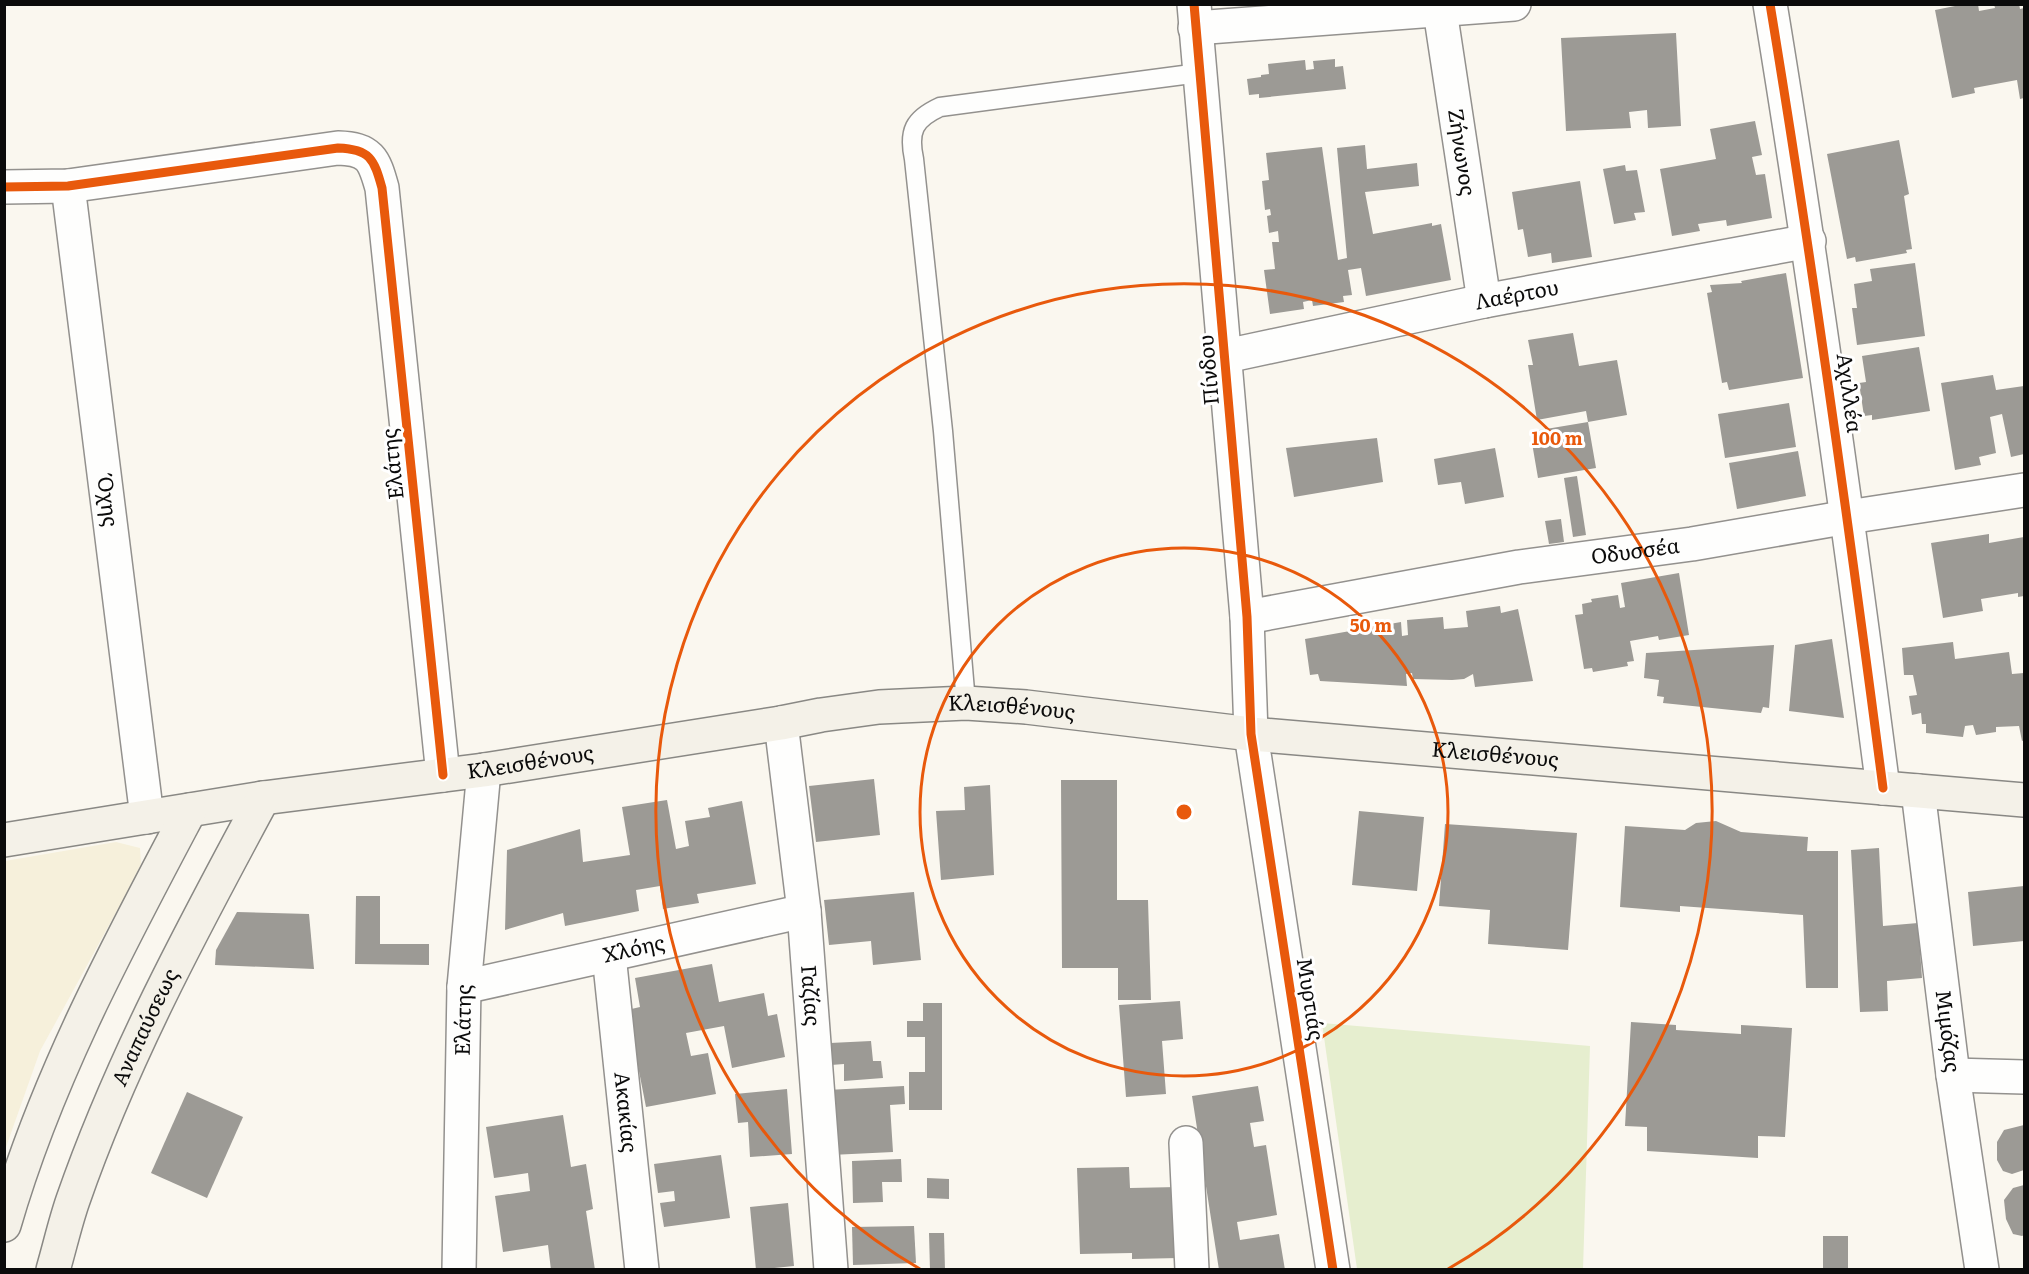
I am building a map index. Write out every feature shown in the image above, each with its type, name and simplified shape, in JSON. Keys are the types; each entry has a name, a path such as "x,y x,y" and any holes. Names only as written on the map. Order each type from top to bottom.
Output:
{"main road":[{"name":"Κλεισθένους","path":"4,840 263,798 484,770 781,723 821,714 879,707 966,703 1026,707 1251,734 2025,800"},
{"name":"Αναπαύσεως","path":"53,1269 73,1200 127,1065 187,941 263,798"},
{"path":"4,1226 10,1189 70,1047 136,911 190,810"}],"street":[{"path":"1195,16 1514,4"},
{"name":"Αχιλλέα","path":"1770,4 1809,242 1848,516 1882,788"},
{"name":"Ζήνωνος","path":"1440,8 1484,301"},
{"name":"Πίνδου","path":"1195,16 1247,617 1251,734"},
{"name":"Ελάτης","path":"68,186 338,148 352,148 366,154 376,165 382,188 443,775"},
{"path":"4,186 68,186"},
{"name":"Όχης","path":"68,186 147,817"},
{"name":"Λαέρτου","path":"1226,356 1484,301 1809,242"},
{"name":"Οδυσσέα","path":"1247,617 1520,567 1692,544 1848,516 2025,490"},
{"name":"Γαζίας","path":"781,723 804,911 831,1269"},
{"name":"Μυρτιάς","path":"1251,734 1333,1269"},
{"name":"Ελάτης","path":"459,1269 464,987 484,770"},
{"name":"Μιμόζας","path":"1918,791 1953,1075 1982,1269"},
{"name":"Χλόης","path":"464,987 804,911"},
{"name":"Ακακίας","path":"609,955 642,1269"},
{"path":"1953,1075 2025,1077"},
{"path":"1186,1143 1192,1269"}],"lane":[{"path":"966,703 944,432 911,144 914,126 925,114 940,107 1199,73"}],"shaded area":[{"path":"116,842 140,848 141,864 40,1051 5,1150 5,861"}],"green space":[{"path":"1322,1023 1590,1046 1583,1269 1357,1269"}],"building":[{"path":"1978,4 1979,11 1995,8 1994,4 2019,4 2020,9 2024,8 2024,98 2020,99 2017,80 1974,88 1975,93 1952,98 1935,10"},
{"path":"1676,33 1681,126 1648,128 1647,110 1629,112 1631,128 1566,131 1561,38"},
{"path":"1335,59 1335,67 1343,66 1346,89 1259,98 1259,94 1249,95 1247,79 1269,74 1268,64 1305,60 1306,70 1314,69 1313,61"},
{"path":"1755,121 1762,155 1752,157 1756,175 1765,174 1772,218 1727,226 1726,220 1698,224 1700,231 1672,236 1660,169 1716,159 1710,129"},
{"path":"1899,140 1909,194 1904,196 1912,249 1906,250 1907,253 1856,262 1855,257 1847,259 1827,154"},
{"path":"1365,145 1367,169 1417,163 1419,186 1365,192 1373,234 1432,223 1432,226 1441,224 1451,280 1366,296 1361,268 1348,270 1352,295 1343,296 1344,302 1313,306 1312,300 1303,302 1304,309 1270,314 1264,270 1275,269 1272,242 1279,242 1278,231 1269,233 1267,216 1271,215 1270,209 1265,210 1262,181 1269,180 1266,153 1322,147 1338,260 1347,258 1337,148"},
{"path":"1625,165 1626,171 1637,170 1645,212 1634,213 1636,220 1614,224 1603,169"},
{"path":"1580,181 1592,257 1552,263 1551,253 1528,257 1523,229 1518,230 1512,192"},
{"path":"1915,263 1925,336 1857,345 1852,308 1857,308 1854,284 1872,281 1870,269"},
{"path":"1786,273 1803,378 1729,390 1727,382 1722,383 1707,293 1712,292 1710,285 1742,283 1741,281"},
{"path":"1573,333 1579,366 1617,360 1627,415 1588,422 1586,411 1537,420 1528,365 1533,365 1528,340"},
{"path":"1919,347 1930,411 1872,420 1872,415 1864,416 1859,383 1866,382 1862,356"},
{"path":"1993,375 1996,390 2024,386 2024,454 2011,457 2002,414 1990,417 1996,453 1979,457 1981,465 1955,470 1941,383"},
{"path":"1789,403 1796,447 1725,458 1718,414"},
{"path":"1588,422 1596,468 1538,478 1532,443 1536,442 1534,431"},
{"path":"1377,438 1383,482 1294,497 1286,448"},
{"path":"1495,448 1504,497 1465,504 1461,482 1438,485 1434,459"},
{"path":"1798,451 1806,496 1737,509 1729,463"},
{"path":"1577,476 1586,535 1573,537 1564,478"},
{"path":"1561,519 1564,542 1549,544 1545,521"},
{"path":"1989,534 1989,543 2024,537 2024,596 2018,597 2018,593 1981,599 1983,611 1943,618 1931,543"},
{"path":"1679,573 1689,635 1659,640 1658,636 1630,641 1634,661 1627,662 1628,666 1593,672 1592,668 1584,669 1575,615 1583,614 1582,604 1592,602 1591,599 1618,595 1620,608 1625,607 1621,583"},
{"path":"1500,606 1501,613 1518,609 1533,681 1475,687 1473,674 1464,679 1452,680 1413,679 1412,673 1406,674 1407,686 1320,681 1318,674 1310,675 1305,639 1401,622 1402,636 1408,635 1407,620 1443,617 1444,629 1468,627 1466,611"},
{"path":"1832,639 1844,718 1789,711 1795,645"},
{"path":"1953,642 1955,659 2009,652 2012,674 2024,673 2024,740 2022,741 2019,726 1996,727 1996,732 1976,735 1973,725 1965,726 1963,737 1926,733 1926,724 1922,724 1921,713 1912,715 1909,696 1917,695 1913,675 1904,675 1902,648"},
{"path":"1774,645 1769,708 1763,707 1761,713 1663,703 1664,697 1657,696 1659,680 1644,678 1646,653"},
{"path":"874,779 880,835 816,842 809,786"},
{"path":"1061,780 1117,780 1117,900 1148,900 1151,1000 1118,1000 1118,968 1062,968"},
{"path":"990,785 994,875 941,880 936,811 965,810 964,787"},
{"path":"667,800 676,849 689,846 685,821 710,817 708,808 742,801 756,884 697,894 699,903 663,909 660,886 636,890 639,911 565,926 563,913 505,930 507,850 580,829 583,862 630,855 622,807"},
{"path":"1359,811 1424,817 1417,891 1352,885"},
{"path":"1716,821 1741,832 1808,837 1807,851 1838,851 1838,988 1806,988 1803,915 1680,906 1680,912 1620,907 1625,826 1685,830 1696,823"},
{"path":"1445,824 1577,833 1568,950 1488,944 1490,910 1439,906"},
{"path":"1879,848 1883,926 1918,923 1922,978 1887,981 1888,1011 1860,1012 1851,850"},
{"path":"2024,886 2024,941 1973,946 1968,892"},
{"path":"914,892 921,960 873,965 871,941 829,945 824,900"},
{"path":"356,896 380,896 380,944 429,944 429,965 355,964"},
{"path":"237,912 309,914 314,969 215,965 216,950"},
{"path":"712,964 719,1002 764,993 768,1016 777,1014 785,1057 732,1068 724,1026 686,1033 691,1056 708,1053 716,1094 646,1107 627,1010 640,1007 635,978"},
{"path":"1180,1001 1183,1039 1162,1041 1166,1094 1126,1097 1119,1005"},
{"path":"923,1003 942,1003 942,1110 909,1110 909,1072 925,1072 925,1037 907,1037 907,1021 923,1021"},
{"path":"1631,1022 1676,1025 1676,1030 1741,1034 1741,1025 1792,1028 1785,1137 1758,1136 1758,1158 1647,1151 1647,1127 1625,1126"},
{"path":"871,1041 873,1061 881,1061 883,1078 844,1081 844,1064 831,1065 830,1043"},
{"path":"904,1086 905,1104 890,1105 893,1152 831,1155 827,1090"},
{"path":"1258,1086 1264,1121 1250,1123 1254,1147 1266,1145 1277,1215 1237,1222 1240,1240 1279,1234 1285,1270 1219,1270 1192,1096"},
{"path":"787,1089 792,1154 750,1157 748,1122 738,1123 735,1094"},
{"path":"187,1092 243,1117 207,1198 151,1173"},
{"path":"563,1115 571,1167 586,1164 593,1209 586,1211 595,1270 551,1270 548,1245 503,1252 495,1196 530,1191 528,1173 494,1178 486,1127"},
{"path":"2024,1125 2024,1170 2012,1174 2003,1171 1997,1160 1997,1142 2004,1130"},
{"path":"721,1155 730,1218 664,1227 660,1203 675,1201 674,1191 658,1193 654,1164"},
{"path":"901,1159 902,1182 882,1182 883,1202 853,1203 852,1161"},
{"path":"1129,1167 1130,1188 1178,1187 1179,1258 1132,1259 1132,1253 1080,1254 1077,1168"},
{"path":"927,1178 949,1179 949,1199 927,1198"},
{"path":"2024,1185 2024,1235 2022,1236 2013,1234 2006,1219 2004,1200 2013,1188"},
{"path":"788,1203 794,1266 756,1270 750,1207"},
{"path":"914,1226 916,1263 853,1265 852,1227"},
{"path":"929,1233 944,1233 945,1270 930,1270"},
{"path":"1823,1236 1848,1236 1848,1270 1823,1270"}],"cycle path":[{"path":"1194,4 1247,617 1251,734 1333,1270"},
{"path":"1770,4 1830,396 1883,788"},
{"path":"4,187 68,186 338,148 364,153 373,163 382,188 443,775"}]}
